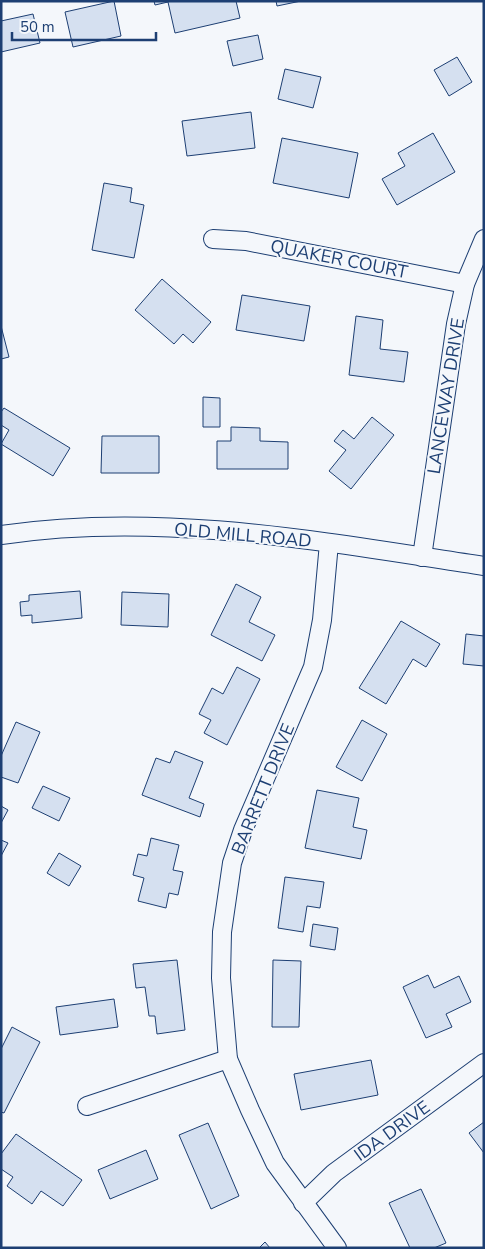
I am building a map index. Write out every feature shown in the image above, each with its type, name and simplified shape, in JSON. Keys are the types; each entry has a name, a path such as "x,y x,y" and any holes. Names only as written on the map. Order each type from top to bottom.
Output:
{"street":[{"name":"QUAKER COURT","path":"212,239 246,241 465,284"},
{"name":"LANCEWAY DRIVE","path":"422,557 456,324 465,284 484,239"},
{"name":"OLD MILL ROAD","path":"1,535 33,530 124,527 211,530 328,543 484,566"},
{"name":"BARRETT DRIVE","path":"328,543 322,620 313,667 242,830 226,894 222,932 221,978 228,1059 275,1163 337,1248"},
{"path":"87,1106 228,1059"},
{"name":"IDA DRIVE","path":"303,1203 334,1173 484,1064"}],"building":[{"path":"114,1 121,36 73,47 65,12"},
{"path":"154,1 236,1 240,18 175,33 168,2 155,5"},
{"path":"276,1 301,1 277,6"},
{"path":"33,14 40,43 1,52 1,21"},
{"path":"258,35 263,59 233,66 227,41"},
{"path":"457,57 472,82 449,96 434,70"},
{"path":"285,69 321,77 313,108 278,99"},
{"path":"251,112 255,148 187,156 182,121"},
{"path":"433,133 455,172 397,205 382,179 405,166 398,153"},
{"path":"282,138 358,153 349,198 273,183"},
{"path":"104,183 132,188 130,202 144,205 134,258 92,250"},
{"path":"162,279 211,322 193,343 183,334 174,344 135,310"},
{"path":"242,295 310,306 304,341 236,330"},
{"path":"356,316 383,320 380,349 408,352 404,382 349,375"},
{"path":"1,326 9,357 1,359"},
{"path":"203,397 220,398 220,427 203,427"},
{"path":"4,408 70,448 53,476 1,444 9,430 1,425 1,412"},
{"path":"372,417 394,435 351,489 329,471 346,450 334,441 343,430 354,439"},
{"path":"231,427 260,428 260,441 288,442 288,469 217,469 217,441 231,441"},
{"path":"102,436 159,436 159,473 101,473"},
{"path":"236,584 261,597 249,622 275,635 262,661 211,635"},
{"path":"80,591 82,618 32,623 32,615 21,616 20,602 29,601 29,595"},
{"path":"122,592 169,594 168,627 121,625"},
{"path":"401,621 440,644 426,667 413,659 386,704 359,688"},
{"path":"466,634 484,636 484,666 463,664"},
{"path":"237,667 260,679 227,745 204,733 211,720 199,714 212,688 223,694"},
{"path":"362,720 387,734 362,781 336,767"},
{"path":"16,722 40,732 18,783 1,777 1,756"},
{"path":"175,751 203,762 189,798 204,804 200,817 142,795 156,758 170,763"},
{"path":"43,786 70,798 59,821 32,808"},
{"path":"317,790 359,798 353,827 367,830 361,859 305,848"},
{"path":"1,806 8,810 1,823"},
{"path":"151,838 179,845 173,870 183,872 178,895 169,893 166,908 138,901 144,878 133,875 138,854 147,856"},
{"path":"1,840 8,843 1,856"},
{"path":"59,853 81,866 69,886 47,873"},
{"path":"285,877 324,882 320,908 307,906 303,932 278,928"},
{"path":"313,924 338,928 335,950 310,946"},
{"path":"177,960 185,1030 157,1034 155,1016 149,1016 145,987 136,988 133,964"},
{"path":"273,960 301,961 299,1027 272,1027"},
{"path":"428,975 434,988 459,976 471,1002 446,1014 452,1027 426,1038 403,987"},
{"path":"114,999 118,1027 60,1035 56,1007"},
{"path":"12,1027 40,1042 4,1113 1,1112 1,1049"},
{"path":"371,1060 378,1095 301,1110 294,1074"},
{"path":"484,1122 484,1153 469,1133"},
{"path":"208,1123 239,1196 211,1209 179,1135"},
{"path":"16,1134 82,1180 63,1206 41,1191 32,1204 7,1186 13,1177 1,1169 1,1154"},
{"path":"146,1150 158,1179 110,1199 98,1170"},
{"path":"421,1189 446,1243 434,1248 410,1248 389,1203"},
{"path":"265,1242 270,1248 259,1248"}]}
